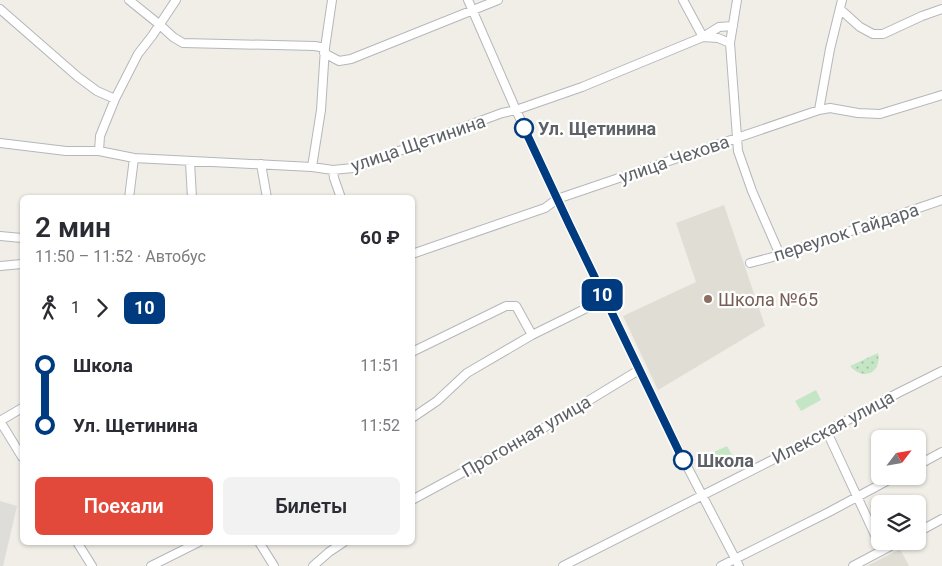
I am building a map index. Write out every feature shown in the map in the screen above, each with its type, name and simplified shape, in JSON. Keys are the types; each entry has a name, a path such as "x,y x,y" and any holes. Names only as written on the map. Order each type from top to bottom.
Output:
{"street":[{"path":"129,0 173,37 184,43 315,46 339,61"},
{"path":"99,151 100,136 115,99 138,54 176,0"},
{"path":"312,167 321,110 323,70 332,0"},
{"path":"468,0 557,199 701,496 737,562"},
{"path":"323,70 339,61 351,60 498,0"},
{"path":"684,0 703,36 718,38 730,43"},
{"path":"737,0 730,43 738,151 752,191 780,255"},
{"path":"818,110 842,0"},
{"path":"0,9 78,77 97,91 115,99"},
{"path":"841,10 860,27 873,34 883,34 942,9"},
{"name":"улица Щетинина","path":"0,144 66,151 99,151 134,158 190,162 261,164 333,170 353,168 502,113 582,88 703,36 719,27 733,26"},
{"name":"улица Чехова","path":"415,253 545,208 557,199 818,110 830,108 858,113 880,114 942,95"},
{"path":"129,195 134,158"},
{"path":"190,162 192,195"},
{"path":"261,164 266,195"},
{"path":"333,170 341,195"},
{"name":"переулок Гайдара","path":"750,264 942,200"},
{"path":"0,236 20,238"},
{"path":"0,266 20,264"},
{"path":"415,416 437,401 467,373 532,335 605,299"},
{"path":"415,351 506,306 516,306 532,335"},
{"name":"Прогонная улица","path":"415,498 537,432 639,370"},
{"name":"Илекская улица","path":"563,566 942,371"},
{"path":"20,409 0,421 20,454"},
{"path":"826,432 871,525"},
{"path":"926,461 942,452"},
{"path":"721,566 737,562 879,485"},
{"path":"926,528 942,519"},
{"path":"78,545 92,566"},
{"path":"151,566 192,545"},
{"path":"261,545 274,566"},
{"path":"313,566 340,545"},
{"path":"852,566 882,550"},
{"path":"579,558 584,566"}],"shaded area":[{"name":"Школа №65","path":"724,205 765,326 658,390 623,316 696,282 676,223"},
{"path":"0,501 17,506 3,566 0,566"},
{"path":"901,550 909,566 867,566"}],"green space":[{"path":"878,353 879,360 875,370 871,373 866,374 855,371 850,366"},
{"path":"816,390 821,400 801,411 795,401"},
{"path":"727,446 732,455 714,466 707,455"}],"bus line":[{"name":"10","path":"524,128 683,460"}],"place":[{"name":"Ул. Щетинина","path":"524,128"},
{"name":"Школа №65","path":"708,299"},
{"name":"Школа","path":"683,460"}]}
